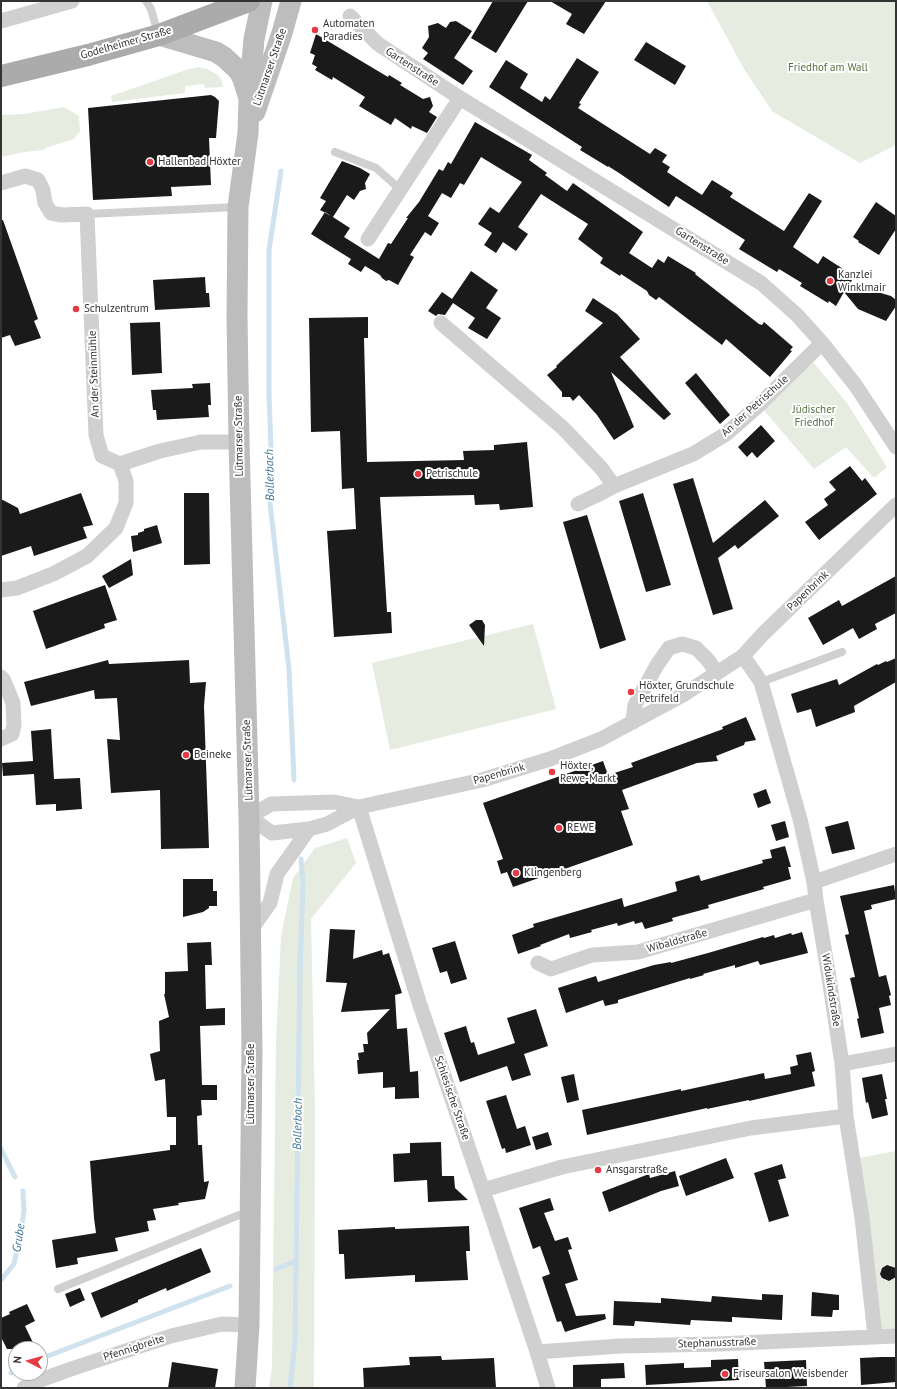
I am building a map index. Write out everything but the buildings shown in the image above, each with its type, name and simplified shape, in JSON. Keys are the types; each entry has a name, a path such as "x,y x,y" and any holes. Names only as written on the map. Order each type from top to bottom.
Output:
{"main road":[{"name":"Godelheimer Straße","path":"1,76 88,55 159,35 249,1"},
{"name":"Lütmarser Straße","path":"245,1388 249,1325 252,1042 249,817 239,442 237,317 238,207 248,133 248,97 254,39 262,1"},
{"name":"Lütmarser Straße","path":"248,133 282,33 291,1"},
{"path":"159,35 216,52 224,56 239,71 245,84 248,97"}],"street":[{"path":"1,21 72,1"},
{"name":"Gartenstraße","path":"350,16 378,44 460,98 761,283 797,316 822,343 856,386 896,447"},
{"path":"368,240 460,98"},
{"path":"1,183 25,176 38,180 44,190 45,203 51,213 62,215 87,214"},
{"name":"An der Steinmühle","path":"87,214 96,435 102,456 120,464"},
{"path":"441,323 563,428 602,469 614,486"},
{"name":"An der Petrischule","path":"578,504 614,486 692,454 726,434 822,343"},
{"path":"1,590 17,588 53,574 87,556 116,528 126,503 126,481 120,464 160,451 201,442 239,442"},
{"name":"Papenbrink","path":"359,807 334,802 271,804 249,817 272,833 309,829 327,824 359,807 482,780 550,759 601,739 683,695 716,672 743,656 762,635 896,505"},
{"path":"633,722 635,706 657,665 669,648 682,644 696,648 708,660 716,672"},
{"name":"Widukindstraße","path":"743,656 761,682 800,819 814,882 842,1064 846,1116 862,1218 875,1336"},
{"path":"1,677 4,679 14,703 14,725 12,734 1,739"},
{"name":"Schlesische Straße","path":"359,807 419,1002 548,1388"},
{"path":"250,931 270,903 277,874 309,829"},
{"path":"814,882 896,854"},
{"name":"Wibaldstraße","path":"538,963 551,969 592,955 638,952 816,900"},
{"path":"842,1064 896,1054"},
{"path":"483,1190 562,1167 751,1128 846,1116"},
{"name":"Pfennigbreite","path":"24,1388 29,1384 74,1368 171,1336 222,1324 249,1325"},
{"name":"Stephanusstraße","path":"537,1352 620,1346 718,1344 896,1336"}],"lane":[{"path":"146,1 151,9 159,35"},
{"path":"335,152 376,168 401,190"},
{"path":"87,214 238,207"},
{"path":"761,682 842,652"},
{"path":"58,1289 239,1215 250,1215"}],"green space":[{"name":"Friedhof am Wall","path":"707,1 896,1 896,145 860,163 772,111 744,69"},
{"path":"199,67 216,74 221,79 223,87 205,88 204,84 185,86 185,93 112,102 111,96 189,69"},
{"path":"64,107 79,116 80,131 74,139 45,148 44,150 24,152 1,157 1,115 24,114"},
{"name":"Jüdischer Friedhof","path":"813,362 847,403 887,467 874,478 846,447 814,469 763,409"},
{"path":"533,624 556,709 390,750 372,663"},
{"path":"347,838 356,863 311,919 315,1111 314,1388 269,1388 272,1367 276,1041 281,936 293,878 315,848"},
{"path":"896,1151 896,1268 890,1265 885,1266 881,1269 880,1274 882,1279 887,1281 892,1280 896,1276 896,1330 881,1330 859,1158"}],"waterway":[{"name":"Bollerbach","path":"281,171 269,250 269,394 271,449 270,503 289,669 294,780"},
{"name":"Bollerbach","path":"290,1388 295,1342 300,968 303,884 301,859"},
{"name":"Grube","path":"1,1149 15,1177"},
{"name":"Grube","path":"1,1280 14,1264 24,1211 23,1191"},
{"path":"276,1269 296,1261"},
{"path":"48,1356 230,1286"}],"place":[{"name":"Automaten Paradies","path":"315,30"},
{"name":"Hallenbad Höxter","path":"150,162"},
{"name":"Kanzlei Winklmair","path":"830,281"},
{"name":"Schulzentrum","path":"76,309"},
{"name":"Petrischule","path":"418,474"},
{"name":"Höxter, Grundschule Petrifeld","path":"631,692"},
{"name":"Beineke","path":"186,755"},
{"name":"Höxter, Rewe-Markt","path":"552,772"},
{"name":"REWE","path":"559,828"},
{"name":"Klingenberg","path":"516,873"},
{"name":"Ansgarstraße","path":"598,1170"},
{"name":"Friseursalon Weisbender","path":"725,1374"}]}
